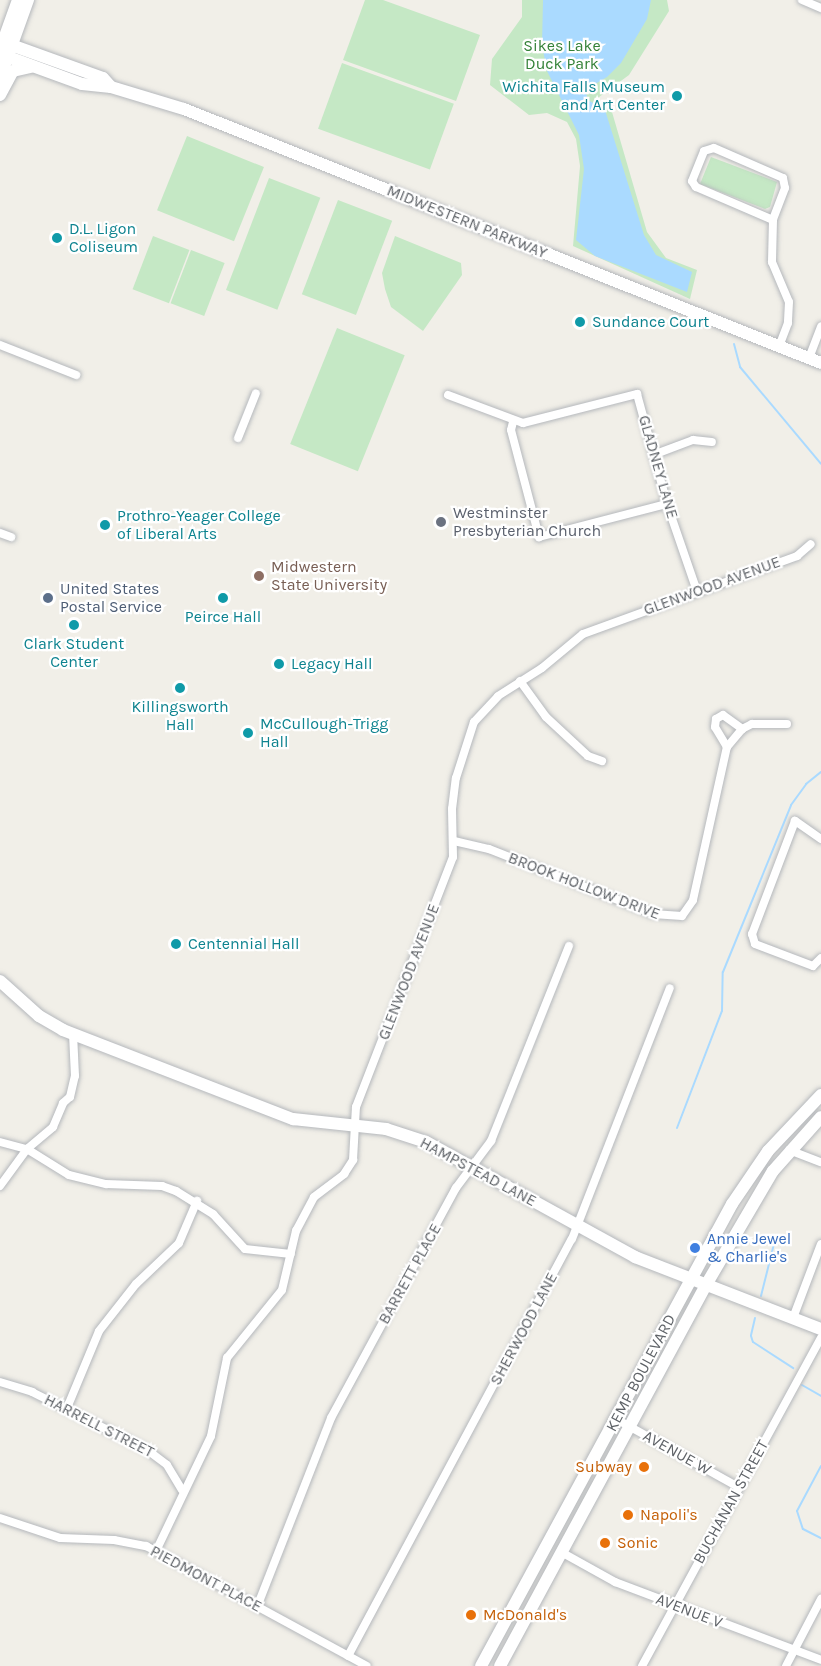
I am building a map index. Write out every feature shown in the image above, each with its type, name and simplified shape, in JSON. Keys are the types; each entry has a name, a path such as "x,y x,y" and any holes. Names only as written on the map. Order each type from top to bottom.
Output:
{"main road":[{"path":"0,78 4,49 18,0"},
{"path":"4,49 28,0"},
{"name":"MIDWESTERN PARKWAY","path":"4,49 33,67 82,84 111,87 212,120 815,360"},
{"name":"MIDWESTERN PARKWAY","path":"4,49 103,78 111,87"},
{"path":"0,95 13,71 33,67"},
{"name":"HAMPSTEAD LANE","path":"0,981 39,1016 73,1034 293,1119 356,1128 386,1129 426,1142 635,1257 821,1329"},
{"name":"KEMP BOULEVARD","path":"481,1666 732,1204 775,1142 821,1095"},
{"name":"KEMP BOULEVARD","path":"500,1666 706,1285 789,1150 821,1117"},
{"path":"775,1142 789,1150"},
{"path":"548,1544 561,1552"}],"street":[{"path":"802,0 821,8"},
{"path":"773,220 698,190 692,181 704,151 714,148 783,178 785,188 773,220 772,262 789,302 788,323 779,346"},
{"path":"815,360 821,326"},
{"path":"0,345 76,375"},
{"path":"238,438 256,393"},
{"name":"GLADNEY LANE","path":"448,395 513,422 534,423 637,394 653,455 697,591"},
{"path":"513,422 511,430 539,537 668,504"},
{"path":"653,455 693,440 712,442"},
{"path":"0,533 11,537"},
{"name":"GLENWOOD AVENUE","path":"156,1551 182,1490 211,1436 227,1358 282,1290 299,1224 314,1197 351,1167 356,1107 453,857 452,809 466,741 479,716 520,681 584,634 797,556 811,544"},
{"path":"520,681 546,717 588,756 602,761"},
{"path":"727,747 715,727 716,719 723,715 742,729 752,724 787,724"},
{"name":"BROOK HOLLOW DRIVE","path":"454,841 489,849 653,914 682,916 693,900 727,747 742,729"},
{"path":"821,839 795,821 752,934 754,944 813,966 821,958"},
{"name":"BARRETT PLACE","path":"257,1607 331,1418 470,1166 482,1157 491,1141 569,946"},
{"name":"SHERWOOD LANE","path":"348,1656 576,1225 670,988"},
{"path":"0,1186 27,1149 47,1134 63,1103 70,1097 75,1076 73,1034"},
{"path":"0,1142 27,1149 69,1175 106,1185 162,1186 197,1201 245,1249 291,1254"},
{"path":"789,1150 821,1162"},
{"path":"67,1408 104,1324 136,1284 179,1243 197,1201"},
{"path":"793,1318 821,1244"},
{"name":"BUCHANAN STREET","path":"642,1666 821,1338"},
{"name":"HARRELL STREET","path":"0,1382 67,1408 159,1457 182,1490"},
{"name":"AVENUE W","path":"616,1419 738,1487"},
{"name":"PIEDMONT PLACE","path":"0,1518 60,1538 122,1540 156,1551 367,1666"},
{"name":"AVENUE V","path":"561,1552 615,1582 821,1660"},
{"path":"786,1666 821,1599"}],"green space":[{"path":"365,0 383,0 480,35 456,101 343,60"},
{"name":"Sikes Lake Duck Park","path":"522,0 667,0 669,11 629,75 595,100 612,112 647,232 666,258 697,270 690,299 573,246 580,166 576,139 567,122 547,113 529,115 490,85 492,59 522,17"},
{"path":"342,63 454,104 430,169 318,129"},
{"path":"187,136 264,167 234,241 157,210"},
{"path":"711,157 777,182 770,207 765,209 700,184"},
{"path":"269,178 320,198 277,310 226,290"},
{"path":"338,200 392,221 356,315 302,294"},
{"path":"153,236 189,250 169,303 133,289"},
{"path":"395,236 461,263 462,275 423,331 391,307 385,289 382,273"},
{"path":"191,250 225,263 204,316 171,303"},
{"path":"337,328 405,355 358,471 290,444"}],"water":[{"name":"Sikes Lake Duck Park","path":"543,0 651,0 647,19 621,63 607,77 585,90 588,100 605,110 644,235 656,255 692,272 687,292 595,256 576,240 584,169 579,135 547,71 542,45"}],"waterway":[{"path":"734,344 740,367 821,464"},
{"path":"677,1128 722,1011 723,972 791,805 806,784 821,772"},
{"path":"761,1296 774,1244"},
{"path":"755,1318 751,1336 753,1342 793,1368"},
{"path":"802,1385 821,1396"},
{"path":"821,1466 797,1511 803,1529 821,1538"}],"place":[{"name":"Wichita Falls Museum and Art Center","path":"677,96"},
{"name":"D.L. Ligon Coliseum","path":"57,238"},
{"name":"Sundance Court","path":"580,322"},
{"name":"Westminster Presbyterian Church","path":"441,522"},
{"name":"Prothro-Yeager College of Liberal Arts","path":"105,525"},
{"name":"Midwestern State University","path":"259,576"},
{"name":"United States Postal Service","path":"48,598"},
{"name":"Peirce Hall","path":"223,598"},
{"name":"Clark Student Center","path":"74,625"},
{"name":"Legacy Hall","path":"279,664"},
{"name":"Killingsworth Hall","path":"180,688"},
{"name":"McCullough-Trigg Hall","path":"248,733"},
{"name":"Centennial Hall","path":"176,944"},
{"name":"Annie Jewel & Charlie's","path":"695,1248"},
{"name":"Subway","path":"644,1467"},
{"name":"Napoli's","path":"628,1515"},
{"name":"Sonic","path":"605,1543"},
{"name":"McDonald's","path":"471,1615"}]}
